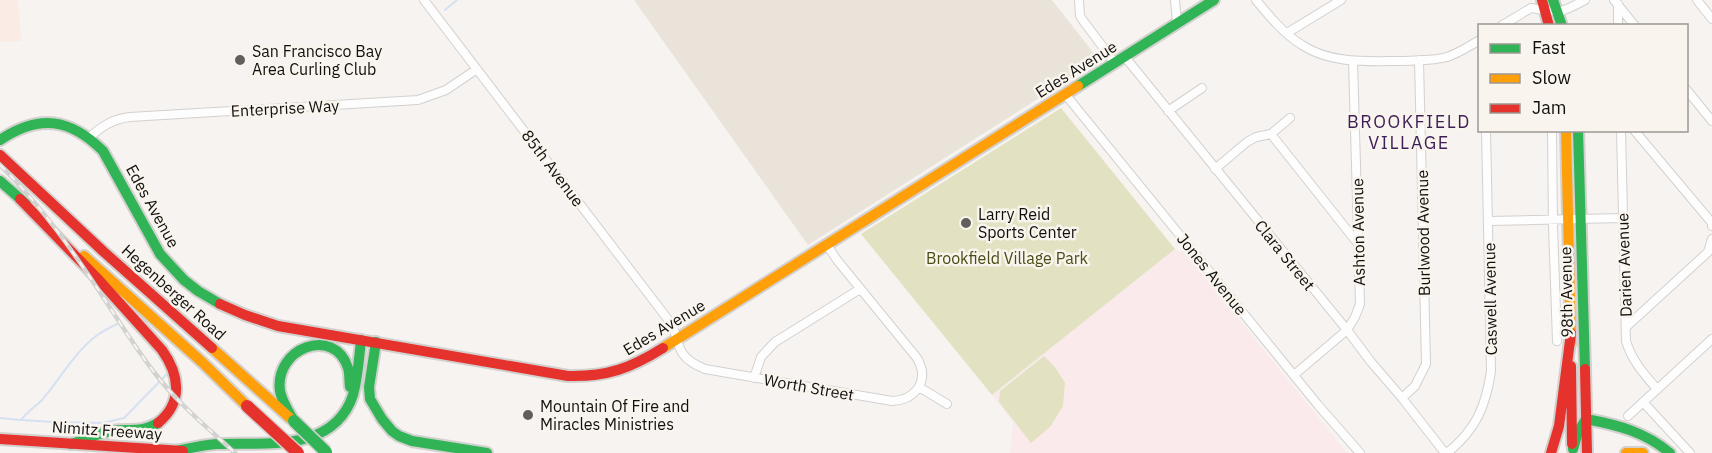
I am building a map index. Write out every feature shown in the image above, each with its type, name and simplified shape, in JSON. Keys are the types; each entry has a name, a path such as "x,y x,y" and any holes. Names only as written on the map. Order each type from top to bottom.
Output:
{"main road":[{"name":"Edes Avenue","path":"0,140 18,128 37,122 66,125 90,137 108,159 160,254 177,274 219,304 257,321 568,376 607,375 642,362 1214,0"},
{"path":"1549,6 1550,24"},
{"path":"1549,6 1561,24"},
{"name":"98th Avenue","path":"1566,132 1575,219 1587,453"},
{"name":"98th Avenue","path":"1573,451 1571,333 1578,132"},
{"name":"Hegenberger Road","path":"0,155 327,453"},
{"name":"Hegenberger Road","path":"0,181 203,363 298,453"},
{"path":"20,199 99,280 162,350 170,360 176,375 177,389 174,403 159,423 134,431 113,431 71,444"},
{"path":"1551,453 1559,426 1571,333"},
{"path":"176,451 202,445 302,441 330,430 346,410 356,383 361,339"},
{"path":"376,342 369,387 370,399 392,431 412,441 487,453"},
{"path":"294,421 280,394 281,374 290,355 310,345 322,345 342,356 347,366 350,388 346,410"},
{"path":"1573,451 1578,432 1586,419 1636,430 1650,437 1670,453"},
{"name":"Nimitz Freeway","path":"0,439 213,453"},
{"path":"1626,453 1643,453"}],"street":[{"name":"85th Avenue","path":"424,0 673,326 676,339"},
{"name":"Clara Street","path":"1079,0 1080,16 1084,22 1168,111 1446,453"},
{"path":"1175,0 1177,23"},
{"path":"1256,0 1287,33 1302,45 1322,55 1353,61 1419,60 1444,57 1459,52 1478,41"},
{"path":"1287,33 1341,0"},
{"path":"1504,24 1531,8 1549,6 1565,11 1585,0"},
{"path":"1697,0 1712,19"},
{"path":"1616,2 1618,24"},
{"path":"1616,2 1633,24"},
{"path":"1545,24 1549,6"},
{"name":"Burlwood Avenue","path":"1402,398 1415,386 1426,364 1419,60"},
{"name":"Ashton Avenue","path":"1294,375 1347,330 1360,304 1353,61"},
{"name":"Enterprise Way","path":"90,137 108,123 130,117 418,100 446,90 477,69"},
{"path":"1168,111 1202,88"},
{"path":"1688,91 1712,121"},
{"name":"Jones Avenue","path":"1065,94 1360,453"},
{"path":"1215,169 1247,142 1256,137 1271,134 1290,118"},
{"name":"Caswell Avenue","path":"1446,453 1465,437 1481,412 1488,392 1491,371 1486,132"},
{"name":"98th Avenue","path":"1552,132 1552,219 1557,341"},
{"name":"Darien Avenue","path":"1622,132 1626,341 1636,364 1657,389"},
{"path":"1636,132 1712,223 1712,226"},
{"path":"1271,134 1359,245"},
{"path":"1489,220 1622,218"},
{"path":"1626,327 1708,252 1712,239"},
{"path":"827,245 917,358 922,368 923,378 919,387 947,404"},
{"path":"754,378 761,357 775,342 860,289"},
{"name":"Worth Street","path":"676,339 679,350 689,361 705,369 892,401 912,396 919,387"},
{"path":"1628,416 1712,339"},
{"path":"1643,402 1690,453"}],"shaded area":[{"path":"0,0 18,0 21,41 0,42"},
{"path":"634,0 1052,0 1099,60 808,245"},
{"path":"1175,249 1184,251 1347,453 1010,453 1013,422 992,395"}],"green space":[{"name":"Brookfield Village Park","path":"1061,108 1175,249 992,395 861,234"},
{"path":"1044,356 1055,367 1065,383 1063,406 1050,427 1031,443 999,402 1000,391"}],"waterway":[{"path":"445,10 457,0"},
{"path":"0,418 21,420 42,400 88,343 121,322"},
{"path":"21,420 103,423 124,418 166,375"}],"railway":[{"path":"0,165 57,231 163,383 235,453"}],"traffic: fast":[{"path":"1078,86 1214,0"},
{"path":"1553,0 1561,24"},
{"path":"0,140 28,126 41,123 66,126 91,140 103,151 160,254 184,280 220,304"},
{"path":"1578,132 1585,369"},
{"path":"0,181 26,204"},
{"path":"176,451 217,444 277,443 315,435 331,427 344,414 353,395 361,340"},
{"path":"376,342 369,387 370,399 392,431 412,441 487,453"},
{"path":"294,421 280,391 281,376 286,363 295,353 306,347 319,345 331,347 341,355 348,368 350,387"},
{"path":"1573,449 1578,432 1586,419 1631,430 1670,453"},
{"path":"294,421 326,452"},
{"path":"71,444 107,432 140,430 158,423"}],"traffic: slow":[{"path":"663,348 1078,86"},
{"path":"1566,132 1571,342"},
{"path":"84,256 203,363 247,406"},
{"path":"212,348 290,418"},
{"path":"1626,453 1643,453"}],"traffic: jam":[{"path":"1542,0 1548,24"},
{"path":"0,155 212,348"},
{"path":"20,199 99,280 168,359 175,378 175,397 172,406 158,423"},
{"path":"220,304 278,326 568,376 595,375 618,370 663,348"},
{"path":"1551,453 1559,426 1571,333"},
{"path":"1571,366 1572,444"},
{"path":"1585,369 1587,453"},
{"path":"247,406 298,453"},
{"path":"0,439 183,451"}],"place":[{"name":"San Francisco Bay Area Curling Club","path":"240,60"},
{"name":"Larry Reid Sports Center","path":"966,223"},
{"name":"Mountain Of Fire and Miracles Ministries","path":"528,415"}],"district":[{"name":"BROOKFIELD VILLAGE","path":"1409,132"}]}
